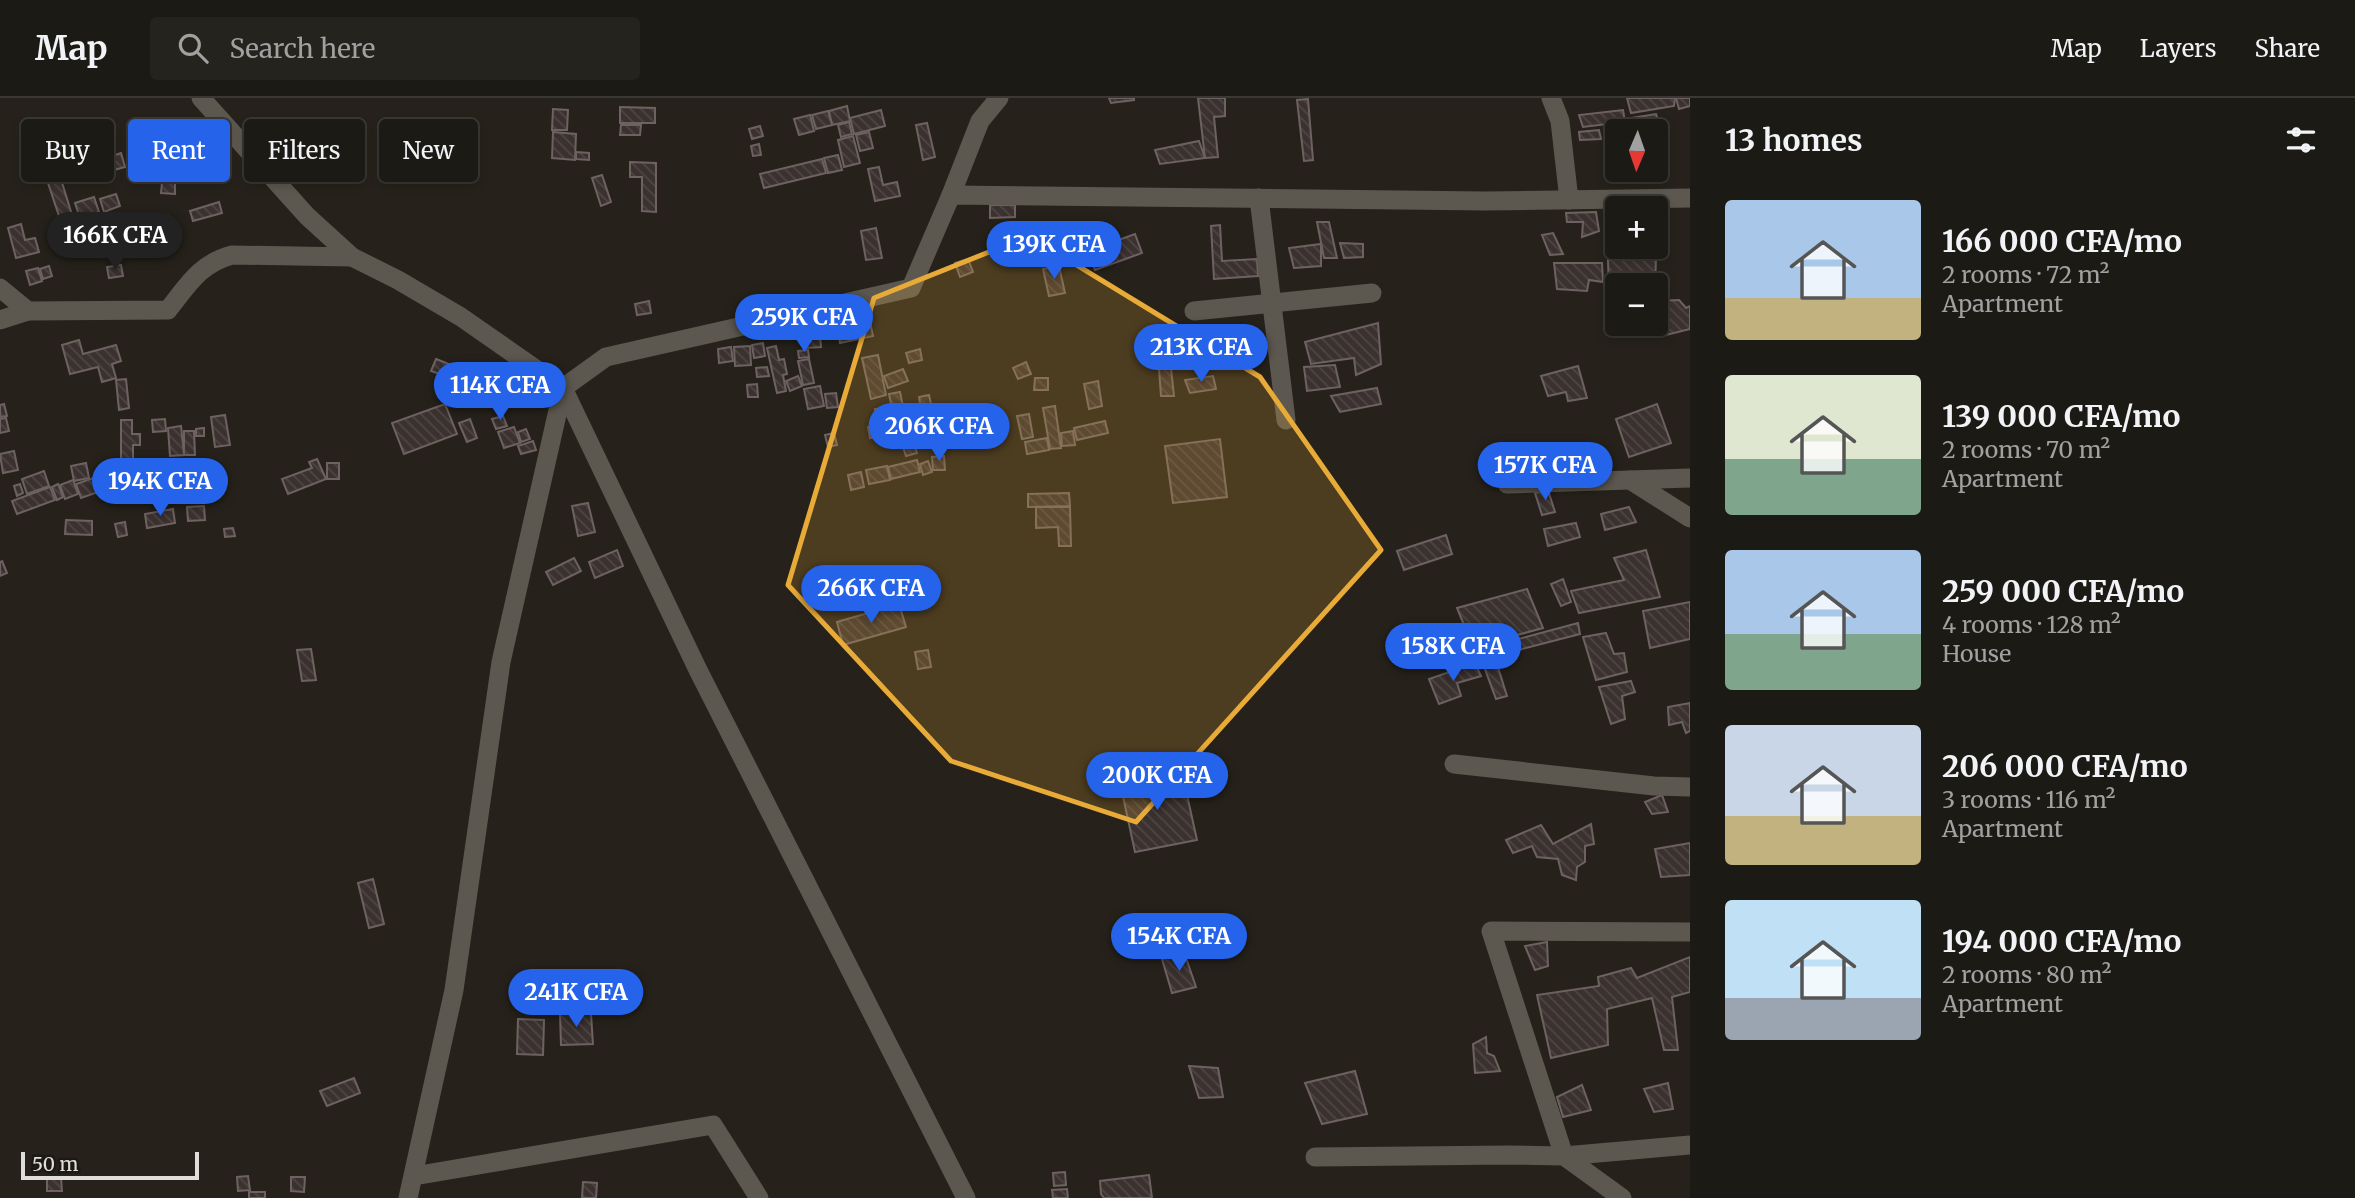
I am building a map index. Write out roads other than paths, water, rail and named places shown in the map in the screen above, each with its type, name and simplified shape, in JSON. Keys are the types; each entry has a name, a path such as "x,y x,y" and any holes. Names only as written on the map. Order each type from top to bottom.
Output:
{"street":[{"path":"201,98 307,216 352,257 461,317 563,388 698,670 967,1198"},
{"path":"408,1198 454,990 501,662 563,388 606,357 911,288 980,121 999,98"},
{"path":"1552,98 1560,121 1569,200"},
{"path":"951,195 1569,200 1690,198"},
{"path":"1259,198 1286,419"},
{"path":"0,320 28,311 168,310 201,269 220,258 232,255 352,257"},
{"path":"0,288 28,311"},
{"path":"1194,311 1372,293"},
{"path":"1507,484 1690,478"},
{"path":"1630,480 1690,517"},
{"path":"1454,764 1654,786 1690,787"},
{"path":"1622,1198 1564,1156 1491,931 1690,932"},
{"path":"414,1176 713,1125 758,1198"},
{"path":"1315,1157 1564,1156 1690,1145"}]}
